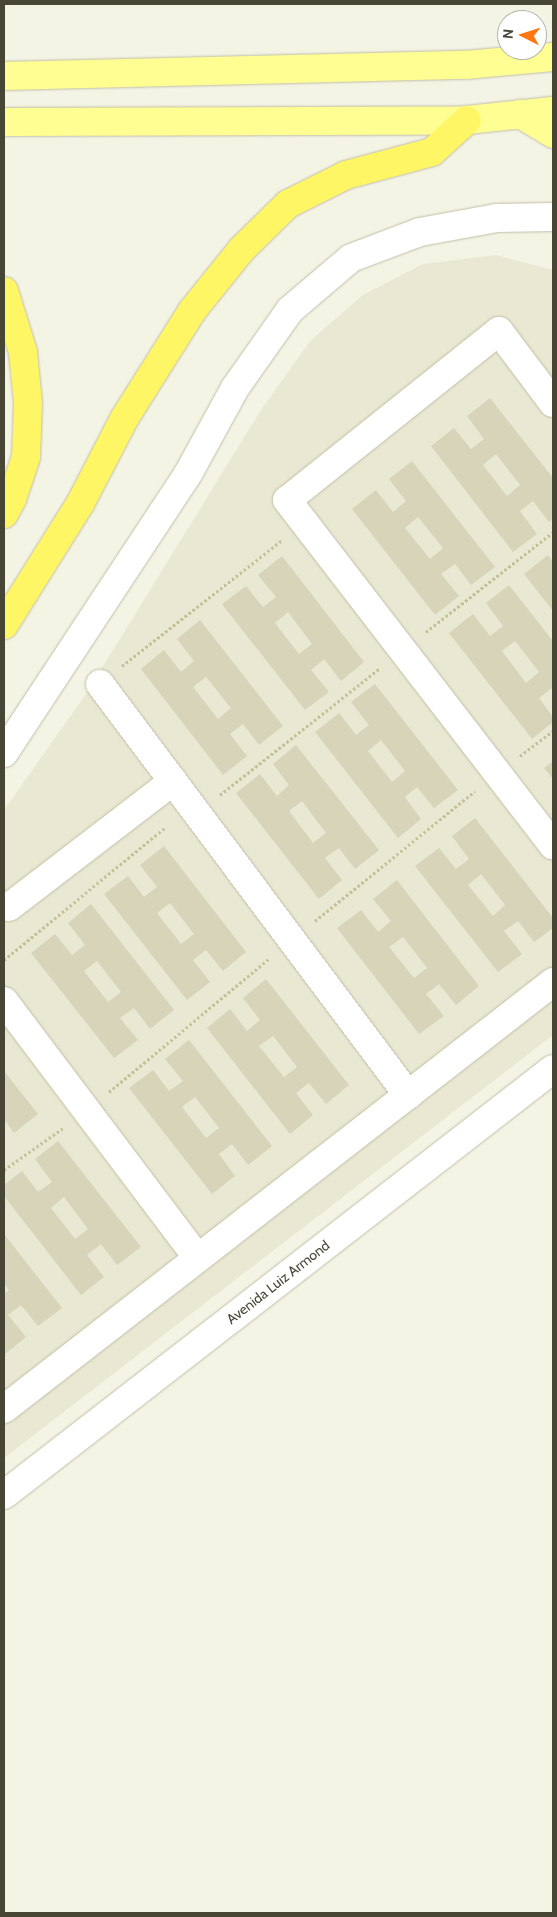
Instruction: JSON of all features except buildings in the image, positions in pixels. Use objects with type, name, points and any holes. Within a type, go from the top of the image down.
[{"type":"highway","points":[[4,624],[80,504],[124,418],[192,311],[241,250],[288,204],[346,175],[432,152],[467,120]]},
{"type":"highway","points":[[4,291],[23,352],[28,403],[26,457],[12,499],[4,514]]},
{"type":"main road","points":[[4,76],[466,65],[553,57]]},
{"type":"main road","points":[[4,122],[467,120],[553,111]]},
{"type":"main road","points":[[520,114],[553,134]]},
{"type":"street","points":[[4,753],[188,474],[235,388],[290,310],[351,258],[420,232],[497,218],[553,218]]},
{"type":"street","points":[[553,403],[499,331],[287,500],[553,846]]},
{"type":"street","points":[[100,684],[408,1095]]},
{"type":"street","points":[[9,907],[173,781]]},
{"type":"street","points":[[4,1408],[553,982]]},
{"type":"street","points":[[4,1001],[198,1258]]},
{"type":"street","name":"Avenida Luiz Armond","points":[[4,1495],[553,1069]]},
{"type":"path","points":[[100,684],[304,522]]},
{"type":"path","points":[[4,960],[167,826],[197,813],[553,532]]},
{"type":"shaded area","points":[[496,255],[553,270],[553,1035],[4,1458],[4,810],[84,697],[261,410],[311,340],[363,295],[423,264]]}]
